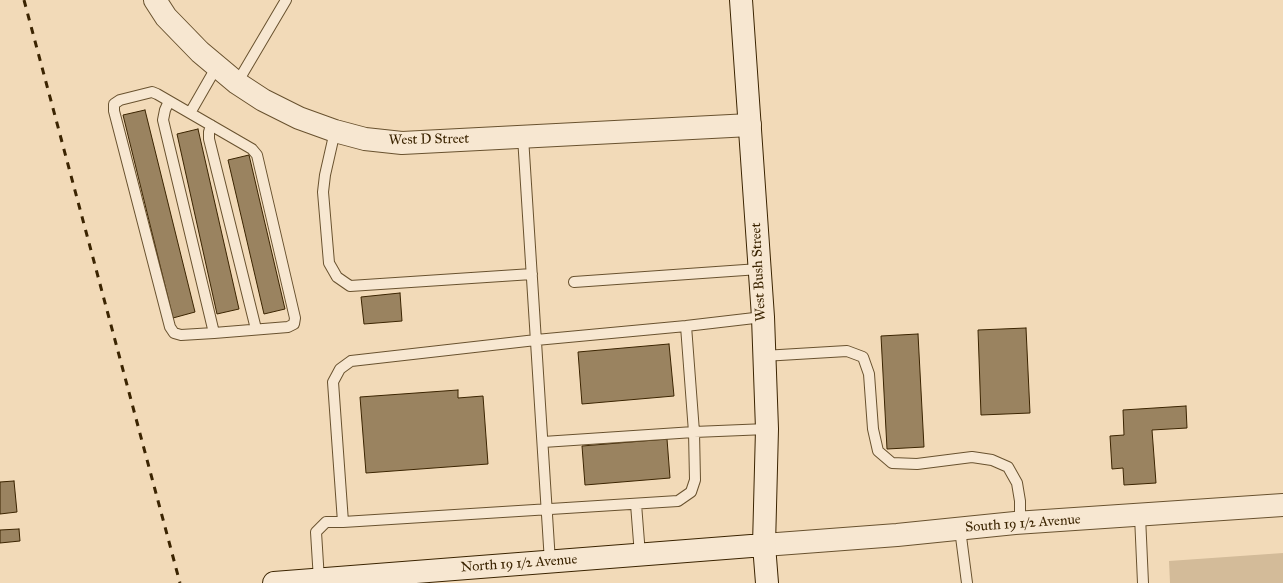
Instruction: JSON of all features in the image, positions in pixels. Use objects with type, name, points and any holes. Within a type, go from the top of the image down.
[{"type":"street","name":"West D Street","points":[[155,0],[166,17],[200,52],[237,83],[263,100],[299,118],[335,131],[365,138],[402,143],[750,125]]},
{"type":"street","name":"West Bush Street","points":[[742,0],[763,317],[766,429],[764,545],[767,583]]},
{"type":"street","name":"South 19 1/2 Avenue","points":[[764,545],[1020,523],[1140,516],[1283,505]]},
{"type":"street","name":"North 19 1/2 Avenue","points":[[274,583],[764,545]]},
{"type":"lane","points":[[237,83],[286,0]]},
{"type":"lane","points":[[190,113],[217,66]]},
{"type":"lane","points":[[152,92],[190,113],[252,149],[257,155],[295,318],[294,324],[288,327],[181,335],[174,333],[170,327],[114,111],[114,104],[120,100],[152,92]]},
{"type":"lane","points":[[169,102],[165,110],[164,120],[214,332]]},
{"type":"lane","points":[[211,125],[209,139],[256,329]]},
{"type":"lane","points":[[335,131],[325,174],[323,192],[329,263],[337,277],[350,286],[532,274]]},
{"type":"lane","points":[[523,137],[550,562]]},
{"type":"lane","points":[[574,282],[759,269]]},
{"type":"lane","points":[[343,522],[333,382],[340,369],[351,361],[536,340],[763,317]]},
{"type":"lane","points":[[319,580],[316,532],[326,522],[678,501],[691,492],[696,480],[686,326]]},
{"type":"lane","points":[[763,356],[847,351],[863,357],[869,374],[873,429],[878,451],[892,463],[916,464],[972,457],[992,460],[1008,467],[1017,483],[1020,501],[1020,523]]},
{"type":"lane","points":[[543,442],[766,429]]},
{"type":"lane","points":[[636,504],[640,555]]},
{"type":"lane","points":[[1140,516],[1144,583]]},
{"type":"lane","points":[[960,529],[967,583]]},
{"type":"shaded area","points":[[1283,553],[1283,583],[1170,583],[1169,561]]},
{"type":"building","points":[[145,110],[195,312],[173,318],[123,115]]},
{"type":"building","points":[[198,129],[239,309],[217,314],[177,134]]},
{"type":"building","points":[[249,155],[285,309],[264,314],[228,160]]},
{"type":"building","points":[[400,293],[402,321],[364,324],[361,297]]},
{"type":"building","points":[[1026,328],[1030,413],[981,415],[978,330]]},
{"type":"building","points":[[918,334],[924,447],[887,449],[881,336]]},
{"type":"building","points":[[669,344],[674,396],[582,404],[578,352]]},
{"type":"building","points":[[458,390],[458,398],[483,396],[488,464],[366,473],[360,397]]},
{"type":"building","points":[[1186,406],[1187,428],[1152,430],[1156,483],[1124,485],[1123,468],[1112,469],[1110,436],[1124,435],[1123,410]]},
{"type":"building","points":[[667,439],[670,478],[585,485],[582,446]]},
{"type":"building","points":[[14,481],[17,512],[0,514],[0,482]]},
{"type":"building","points":[[19,529],[20,541],[0,543],[0,530]]},
{"type":"railway","points":[[24,0],[180,583]]}]
